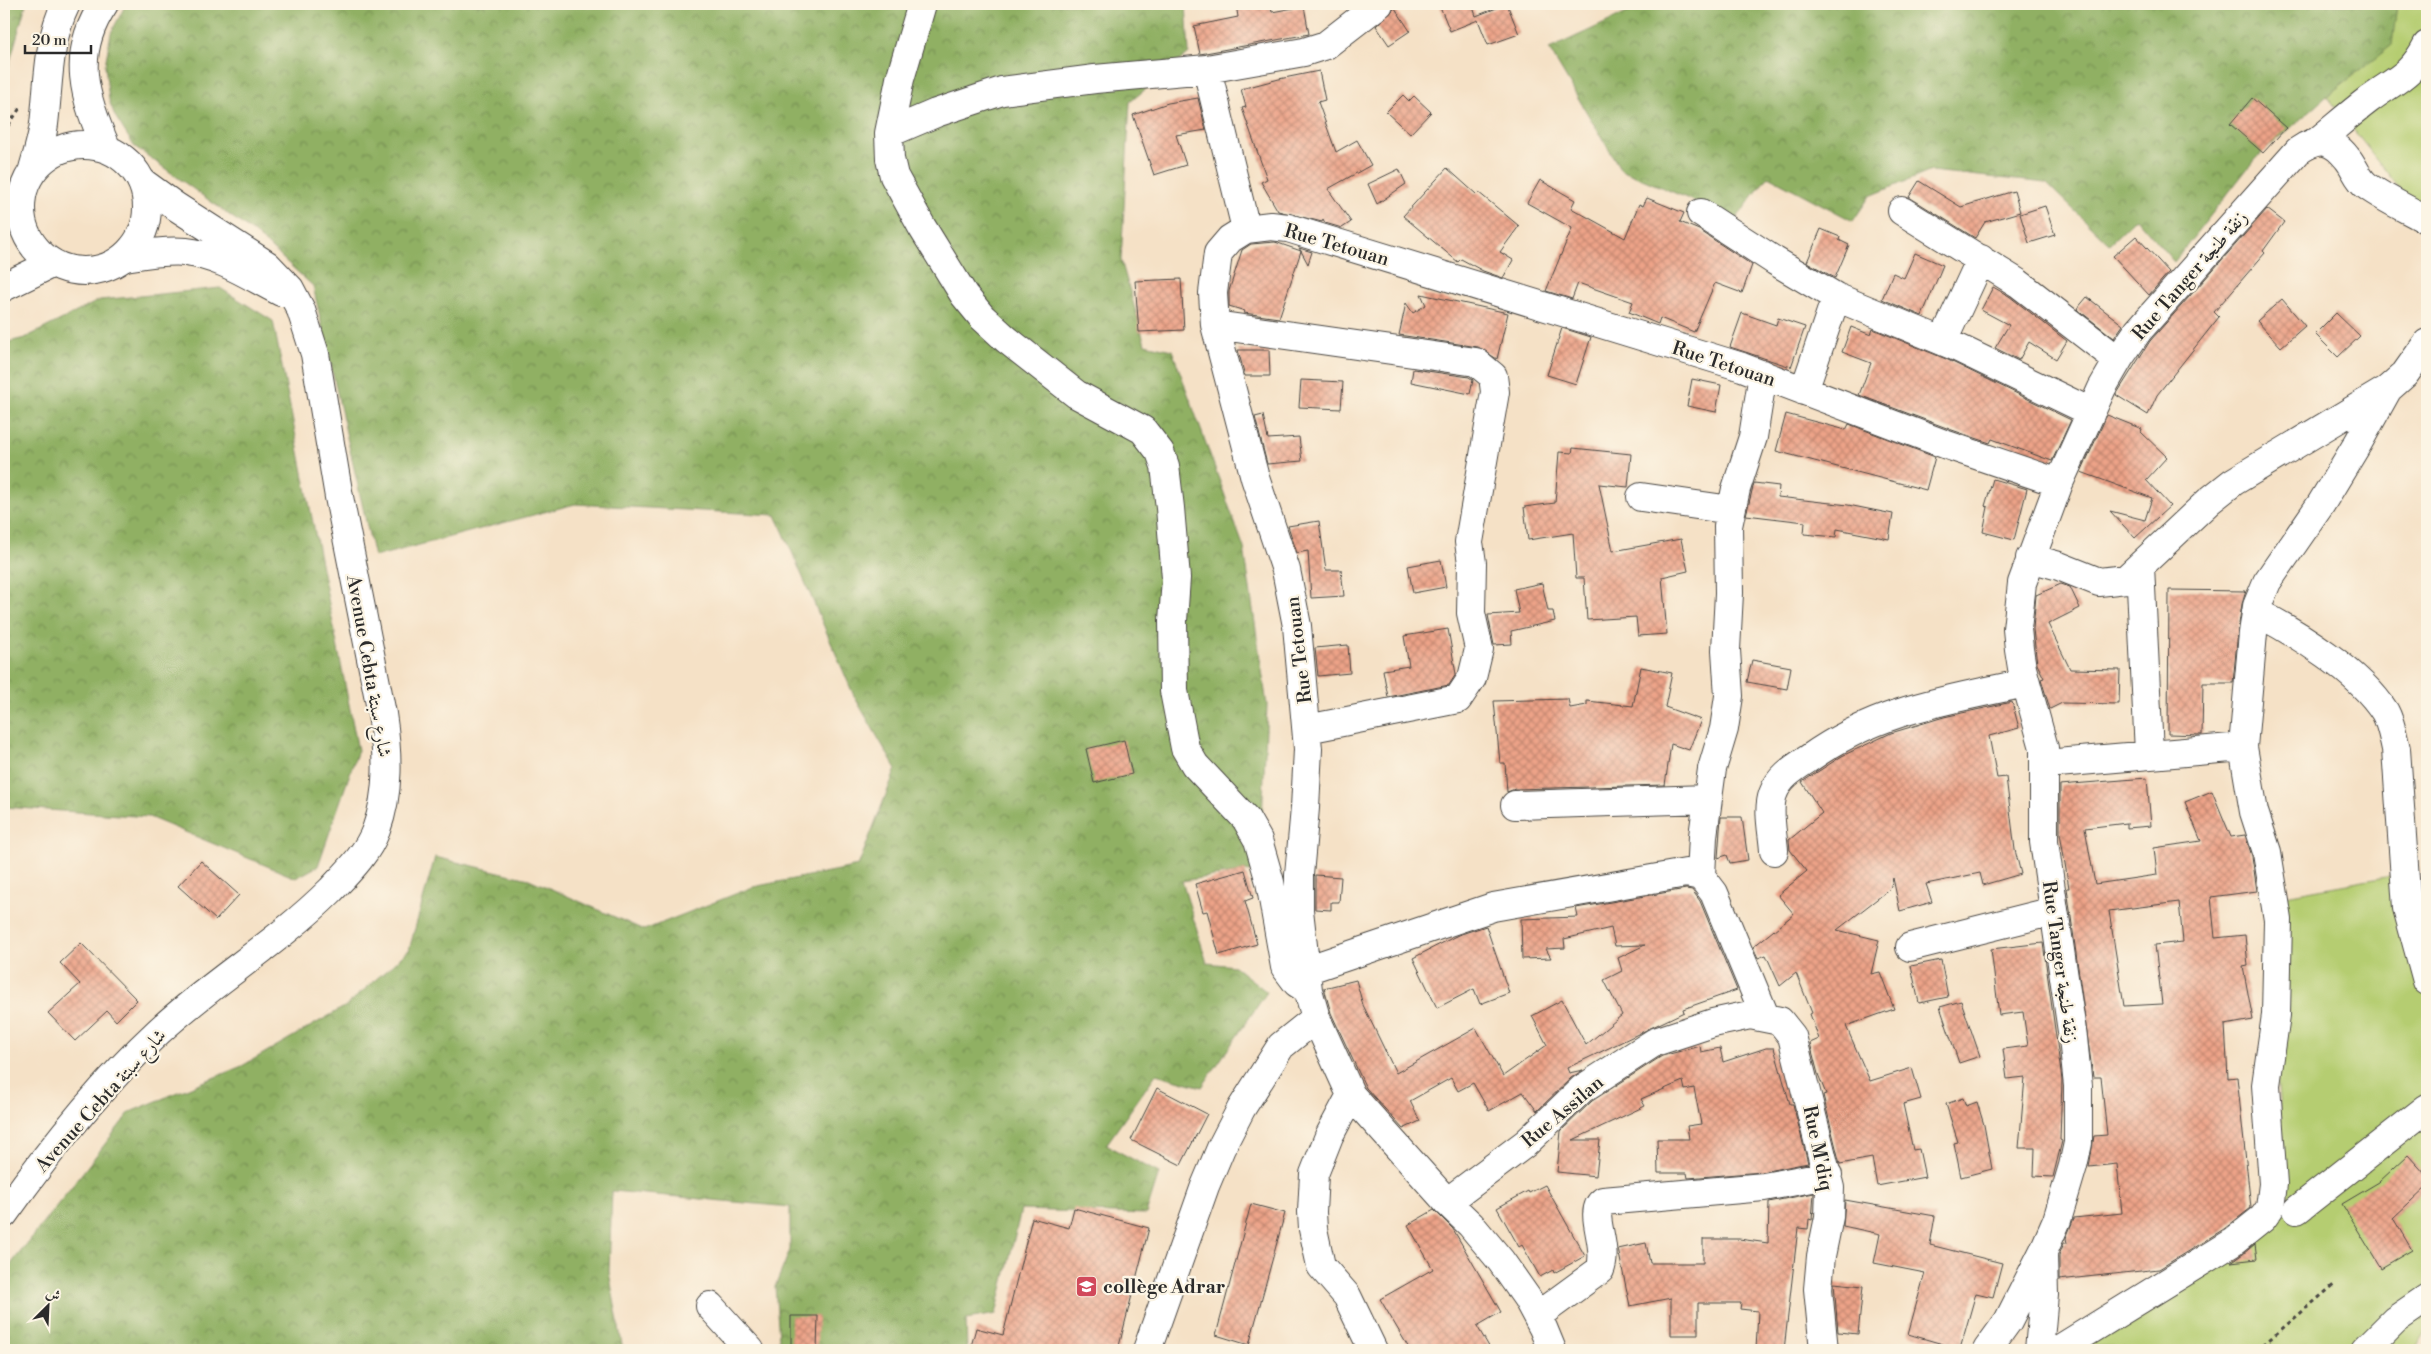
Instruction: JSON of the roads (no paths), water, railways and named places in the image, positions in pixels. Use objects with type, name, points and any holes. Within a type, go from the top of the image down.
[{"type":"street","points":[[34,170],[44,122],[48,58],[66,4]]},
{"type":"street","points":[[104,4],[89,33],[83,54],[83,70],[90,106],[107,149]]},
{"type":"street","points":[[922,4],[900,78],[889,134],[890,159],[894,176],[905,199],[964,294],[982,317],[1006,339],[1076,394],[1143,430],[1160,452],[1170,508],[1176,578],[1173,621],[1174,691],[1185,748],[1195,765],[1246,819],[1258,840],[1270,882],[1285,967],[1297,983],[1493,907],[1547,899],[1679,873],[1701,876]]},
{"type":"street","points":[[889,134],[936,113],[1002,92],[1086,80],[1207,69],[1304,52],[1326,45],[1379,4]]},
{"type":"street","name":"Rue Tanger زنقة طنجة","points":[[1987,1350],[2008,1321],[2057,1220],[2073,1166],[2078,1135],[2077,1076],[2066,977],[2044,842],[2046,764],[2042,735],[2020,659],[2017,629],[2022,583],[2030,558],[2059,483],[2091,412],[2118,360],[2138,331],[2298,152],[2310,143],[2319,140],[2370,98],[2408,73],[2421,58],[2427,45]]},
{"type":"street","points":[[1207,69],[1246,229]]},
{"type":"street","points":[[2319,140],[2328,142],[2347,158],[2364,185],[2427,220]]},
{"type":"street","points":[[75,145],[91,145],[107,149],[121,157],[133,168],[142,182],[147,198],[144,230],[136,245],[125,257],[108,266],[90,271],[71,270],[53,263],[39,252],[28,238],[22,221],[21,203],[25,185],[34,170],[45,158],[59,150],[75,145]]},
{"type":"street","name":"Avenue Cebta شارع سبتة","points":[[4,1214],[26,1183],[123,1067],[171,1020],[269,945],[317,903],[362,855],[379,821],[385,794],[387,767],[383,722],[339,497],[315,354],[306,322],[290,289],[268,265],[175,206],[142,182]]},
{"type":"street","points":[[4,234],[21,203]]},
{"type":"street","points":[[1902,212],[2018,282],[2118,360]]},
{"type":"street","points":[[1701,213],[1782,266],[1836,297],[1942,341],[2091,412]]},
{"type":"street","name":"Rue Tetouan","points":[[1552,1350],[1537,1316],[1501,1261],[1471,1225],[1447,1202],[1351,1095],[1316,1018],[1307,980],[1299,910],[1299,875],[1305,808],[1307,729],[1292,593],[1282,553],[1255,478],[1215,325],[1214,278],[1218,253],[1230,239],[1246,229],[1271,226],[1312,235],[1763,374],[1804,392],[1946,445],[2059,483]]},
{"type":"street","points":[[125,257],[173,252],[199,255],[224,263],[296,300]]},
{"type":"street","points":[[1942,341],[1981,260]]},
{"type":"street","points":[[4,287],[53,263]]},
{"type":"street","points":[[1804,392],[1836,297]]},
{"type":"street","points":[[1215,325],[1476,362],[1494,376],[1494,392],[1468,542],[1472,562],[1471,613],[1479,649],[1472,678],[1458,699],[1307,729]]},
{"type":"street","points":[[2030,558],[2059,566],[2099,582],[2126,579],[2209,501],[2233,482],[2388,389],[2405,374],[2427,343]]},
{"type":"street","points":[[1753,1016],[1714,893],[1701,876],[1712,769],[1724,729],[1729,696],[1726,650],[1731,510],[1753,437],[1763,374]]},
{"type":"street","points":[[2058,1350],[2233,1242],[2263,1218],[2270,1208],[2272,1184],[2266,1085],[2276,1015],[2278,920],[2268,860],[2254,812],[2243,747],[2256,612],[2267,582],[2283,555],[2321,504],[2388,389]]},
{"type":"street","points":[[1641,496],[1731,510]]},
{"type":"street","points":[[2140,566],[2149,754]]},
{"type":"street","points":[[2256,612],[2288,628],[2336,664],[2360,684],[2385,712],[2392,729],[2396,748],[2407,908],[2427,981]]},
{"type":"street","points":[[1774,851],[1771,807],[1776,789],[1784,776],[1820,750],[1888,715],[1928,703],[2026,683]]},
{"type":"street","points":[[2046,764],[2243,747]]},
{"type":"street","points":[[1515,805],[1708,799]]},
{"type":"street","points":[[1910,947],[2054,911]]},
{"type":"street","name":"Rue M'diq","points":[[1753,1016],[1780,1021],[1792,1036],[1828,1176],[1829,1217],[1821,1256],[1818,1289],[1824,1350]]},
{"type":"street","name":"Rue Assilan","points":[[1447,1202],[1526,1143],[1582,1089],[1655,1042],[1753,1016]]},
{"type":"street","points":[[1147,1350],[1205,1186],[1225,1140],[1264,1071],[1281,1046],[1316,1018]]},
{"type":"street","points":[[1351,1095],[1329,1136],[1314,1174],[1312,1221],[1321,1266],[1347,1296],[1373,1350]]},
{"type":"street","points":[[2297,1210],[2427,1108]]},
{"type":"street","points":[[1537,1316],[1600,1270],[1604,1250],[1596,1217],[1597,1207],[1603,1201],[1764,1187],[1828,1176]]},
{"type":"street","points":[[2039,1350],[2044,1294],[2043,1252]]},
{"type":"street","points":[[2365,1350],[2395,1320],[2427,1298]]},
{"type":"street","points":[[710,1306],[750,1350]]},
{"type":"place","name":"collège Adrar","points":[[1087,1286]]}]
